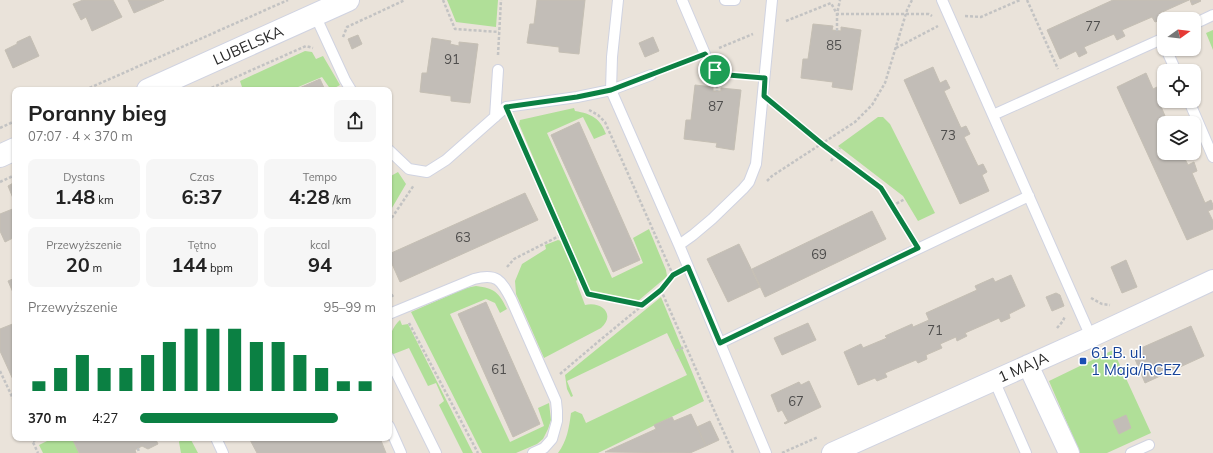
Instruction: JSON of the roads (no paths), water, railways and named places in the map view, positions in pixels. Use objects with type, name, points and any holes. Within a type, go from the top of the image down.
[{"type":"main road","name":"LUBELSKA","points":[[155,87],[348,0]]},
{"type":"main road","points":[[0,156],[12,150]]},
{"type":"street","name":"1 MAJA","points":[[832,453],[1091,337],[1213,280]]},
{"type":"street","points":[[1028,365],[1069,453]]},
{"type":"lane","points":[[618,0],[612,57],[611,90],[679,245],[766,453]]},
{"type":"lane","points":[[682,0],[705,54]]},
{"type":"lane","points":[[725,0],[735,0]]},
{"type":"lane","points":[[679,245],[712,219],[749,182],[756,164],[764,96],[772,0]]},
{"type":"lane","points":[[942,0],[1091,337]]},
{"type":"lane","points":[[315,15],[328,45],[349,87]]},
{"type":"lane","points":[[1201,21],[1213,15]]},
{"type":"lane","points":[[993,115],[1157,43]]},
{"type":"lane","points":[[495,117],[498,70]]},
{"type":"lane","points":[[392,153],[409,170],[427,172],[446,160],[506,107],[577,97],[611,90],[651,75]]},
{"type":"lane","points":[[1192,108],[1213,157]]},
{"type":"lane","points":[[720,343],[1029,196]]},
{"type":"lane","points":[[392,313],[474,279],[486,276],[496,278],[503,283],[556,401],[557,421],[552,439],[544,448],[533,453]]},
{"type":"lane","points":[[392,364],[436,453]]},
{"type":"lane","points":[[994,380],[1026,453]]},
{"type":"lane","points":[[392,433],[401,453]]},
{"type":"lane","points":[[217,441],[223,453]]},
{"type":"lane","points":[[1131,453],[1149,445]]},
{"type":"place","name":"61.B. ul. 1 Maja/RCEZ","points":[[1083,361]]}]
